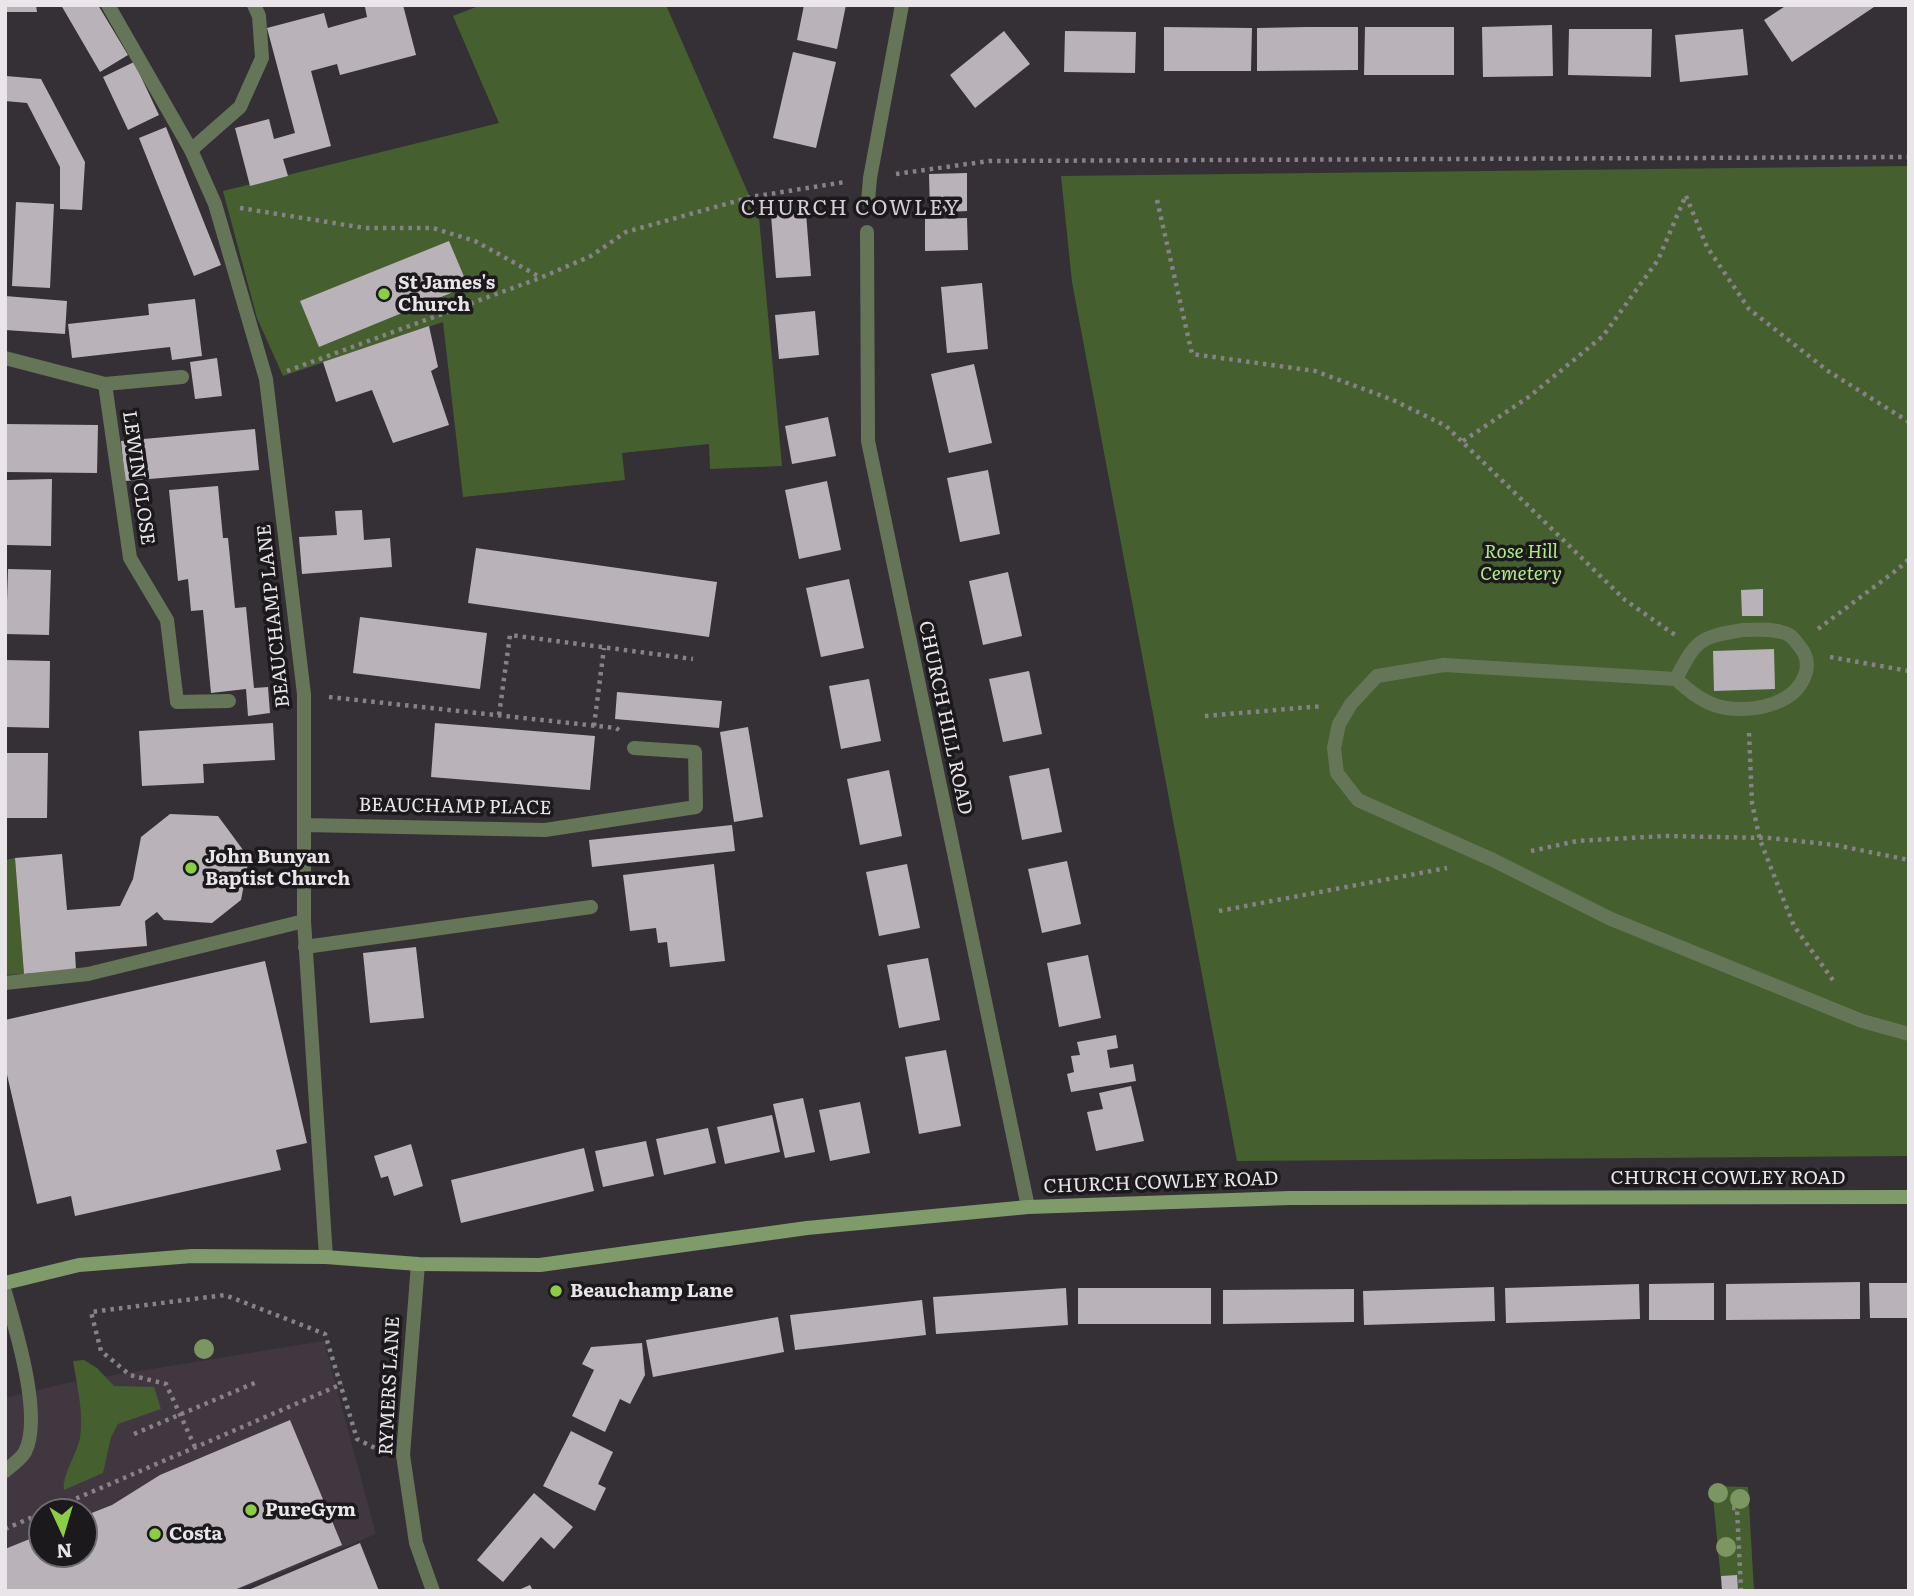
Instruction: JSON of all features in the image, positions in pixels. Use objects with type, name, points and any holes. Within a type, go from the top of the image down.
[{"type":"main road","name":"CHURCH COWLEY ROAD","points":[[5,1283],[79,1265],[192,1256],[326,1257],[418,1264],[540,1265],[807,1228],[1028,1207],[1290,1198],[1909,1196]]},
{"type":"street","name":"BEAUCHAMP LANE","points":[[108,5],[191,150],[215,204],[266,379],[304,694],[304,922],[326,1257]]},
{"type":"street","points":[[191,150],[240,107],[262,58],[259,16],[254,5]]},
{"type":"street","points":[[868,201],[902,5]]},
{"type":"street","name":"CHURCH HILL ROAD","points":[[867,232],[868,441],[1028,1207]]},
{"type":"street","points":[[5,358],[105,384],[182,377]]},
{"type":"street","name":"LEWIN CLOSE","points":[[105,384],[130,558],[167,620],[177,702],[229,701]]},
{"type":"street","points":[[1676,679],[1692,648],[1714,635],[1770,630],[1789,634],[1804,652],[1808,666],[1803,684],[1786,699],[1748,708],[1724,708],[1694,696],[1676,679],[1444,665],[1377,676],[1351,704],[1339,724],[1334,748],[1337,774],[1358,800],[1493,860],[1611,919],[1862,1021],[1909,1034]]},
{"type":"street","name":"BEAUCHAMP PLACE","points":[[305,825],[545,830],[696,807],[695,752],[634,748]]},
{"type":"street","points":[[305,947],[591,907]]},
{"type":"street","points":[[5,983],[88,974],[304,922]]},
{"type":"street","name":"RYMERS LANE","points":[[418,1264],[403,1455],[416,1543],[433,1591]]},
{"type":"street","points":[[5,1292],[22,1350],[32,1426],[24,1453],[5,1471]]},
{"type":"path","points":[[266,379],[540,278],[591,256],[626,232],[751,197],[989,161],[1909,157]]},
{"type":"path","points":[[1463,441],[1530,396],[1603,336],[1658,260],[1686,195],[1707,247],[1749,309],[1828,372],[1909,422]]},
{"type":"path","points":[[1157,200],[1192,354],[1315,371],[1393,400],[1446,426],[1625,600],[1692,648]]},
{"type":"path","points":[[215,204],[365,228],[433,228],[475,241],[540,278]]},
{"type":"path","points":[[1909,559],[1813,632],[1804,652],[1909,671]]},
{"type":"path","points":[[499,716],[510,635],[693,659]]},
{"type":"path","points":[[594,726],[604,648]]},
{"type":"path","points":[[304,694],[616,728],[634,748]]},
{"type":"path","points":[[1205,716],[1351,704]]},
{"type":"path","points":[[1748,708],[1752,803],[1760,838],[1794,926],[1862,1021]]},
{"type":"path","points":[[1219,911],[1493,860],[1577,841],[1664,836],[1760,838],[1835,845],[1909,860]]},
{"type":"path","points":[[195,1447],[166,1384],[130,1375],[101,1351],[90,1312],[225,1295],[326,1334],[357,1439],[388,1455],[403,1455]]},
{"type":"path","points":[[134,1434],[257,1382]]},
{"type":"path","points":[[78,1498],[342,1384]]},
{"type":"path","points":[[1732,1507],[1737,1508],[1741,1591]]},
{"type":"path","points":[[5,1529],[28,1520]]},
{"type":"shaded area","points":[[324,1341],[376,1534],[236,1591],[5,1591],[5,1398],[71,1382]]},
{"type":"green space","points":[[481,5],[666,5],[759,218],[782,466],[710,469],[709,444],[622,453],[625,480],[463,497],[443,322],[283,376],[257,318],[223,191],[499,123],[453,16]]},
{"type":"green space","name":"Rose Hill Cemetery","points":[[1909,166],[1909,1156],[1237,1161],[1072,282],[1061,176]]},
{"type":"green space","points":[[15,858],[24,974],[5,975],[5,860]]},
{"type":"green space","points":[[84,1360],[97,1368],[114,1386],[154,1387],[161,1409],[118,1424],[111,1437],[103,1473],[64,1490],[65,1478],[78,1445],[81,1428],[80,1400],[73,1361]]},
{"type":"green space","points":[[1712,1486],[1748,1487],[1754,1591],[1722,1591]]},
{"type":"building","points":[[5,5],[36,5],[37,12],[5,12]]},
{"type":"building","points":[[61,5],[98,5],[128,55],[100,72]]},
{"type":"building","points":[[403,5],[416,55],[340,75],[337,64],[311,71],[331,146],[283,159],[288,176],[250,186],[235,128],[269,119],[274,139],[295,133],[267,28],[324,13],[328,28],[367,17],[365,7]]},
{"type":"building","points":[[804,5],[846,5],[837,49],[797,40]]},
{"type":"building","points":[[1787,5],[1877,5],[1792,62],[1764,20]]},
{"type":"building","points":[[1552,25],[1553,76],[1483,77],[1482,27]]},
{"type":"building","points":[[1164,27],[1252,28],[1251,71],[1164,71]]},
{"type":"building","points":[[1358,27],[1358,70],[1257,71],[1257,28]]},
{"type":"building","points":[[1365,27],[1454,27],[1454,75],[1364,75]]},
{"type":"building","points":[[1569,29],[1652,29],[1651,77],[1568,75]]},
{"type":"building","points":[[1743,29],[1748,75],[1680,82],[1675,35]]},
{"type":"building","points":[[1004,31],[1030,64],[975,108],[950,75]]},
{"type":"building","points":[[1065,31],[1136,32],[1135,73],[1064,72]]},
{"type":"building","points":[[793,52],[836,62],[816,148],[773,138]]},
{"type":"building","points":[[134,62],[159,115],[128,130],[103,77]]},
{"type":"building","points":[[6,76],[41,79],[85,162],[82,210],[60,209],[60,167],[27,103],[5,101]]},
{"type":"building","points":[[166,127],[221,265],[194,276],[139,138]]},
{"type":"building","points":[[967,173],[967,211],[930,213],[929,174]]},
{"type":"building","points":[[16,202],[54,204],[50,288],[12,286]]},
{"type":"building","points":[[806,213],[811,276],[776,278],[771,215]]},
{"type":"building","points":[[967,218],[968,250],[925,251],[925,219]]},
{"type":"building","name":"St James's Church","points":[[449,241],[468,286],[319,347],[300,301]]},
{"type":"building","points":[[982,283],[988,349],[947,353],[941,287]]},
{"type":"building","points":[[5,296],[67,301],[65,334],[5,330]]},
{"type":"building","points":[[195,299],[202,356],[172,360],[170,347],[72,358],[68,324],[149,315],[148,304]]},
{"type":"building","points":[[815,311],[819,355],[779,359],[775,315]]},
{"type":"building","points":[[429,326],[438,367],[431,371],[449,425],[393,443],[372,390],[336,402],[323,362]]},
{"type":"building","points":[[217,358],[222,396],[195,399],[190,362]]},
{"type":"building","points":[[974,364],[992,443],[949,453],[931,374]]},
{"type":"building","points":[[828,417],[836,456],[792,464],[785,426]]},
{"type":"building","points":[[5,424],[98,425],[97,473],[5,472]]},
{"type":"building","points":[[255,429],[259,470],[125,481],[121,441]]},
{"type":"building","points":[[988,470],[1000,534],[960,542],[947,478]]},
{"type":"building","points":[[52,479],[51,546],[7,545],[7,480]]},
{"type":"building","points":[[827,481],[841,550],[799,559],[785,490]]},
{"type":"building","points":[[218,486],[223,538],[228,538],[235,608],[246,607],[254,688],[268,687],[270,713],[248,716],[246,689],[211,693],[203,610],[191,611],[188,579],[178,581],[169,490]]},
{"type":"building","points":[[362,510],[364,540],[390,538],[392,567],[302,574],[299,537],[337,535],[335,511]]},
{"type":"building","points":[[476,548],[717,582],[709,637],[468,603]]},
{"type":"building","points":[[8,569],[51,570],[49,635],[6,634]]},
{"type":"building","points":[[1008,572],[1022,636],[983,645],[969,581]]},
{"type":"building","points":[[849,579],[864,648],[821,657],[806,588]]},
{"type":"building","points":[[1763,589],[1763,616],[1742,616],[1741,590]]},
{"type":"building","points":[[360,617],[487,633],[480,689],[353,673]]},
{"type":"building","points":[[1774,649],[1775,689],[1714,691],[1713,651]]},
{"type":"building","points":[[5,660],[50,661],[49,728],[5,727]]},
{"type":"building","points":[[1029,671],[1042,734],[1003,742],[989,679]]},
{"type":"building","points":[[869,679],[881,741],[841,749],[829,686]]},
{"type":"building","points":[[617,692],[722,701],[719,728],[615,719]]},
{"type":"building","points":[[273,723],[275,760],[203,764],[204,783],[142,786],[139,731]]},
{"type":"building","points":[[435,723],[595,736],[590,790],[431,777]]},
{"type":"building","points":[[748,727],[763,817],[734,822],[720,732]]},
{"type":"building","points":[[5,753],[48,753],[47,818],[5,818]]},
{"type":"building","points":[[1049,768],[1062,832],[1022,840],[1009,776]]},
{"type":"building","points":[[889,770],[902,836],[860,845],[847,779]]},
{"type":"building","points":[[170,814],[218,816],[249,858],[241,900],[212,923],[164,920],[157,912],[145,921],[147,946],[75,952],[76,970],[24,974],[15,858],[62,854],[67,910],[120,906],[133,879],[141,837]]},
{"type":"building","points":[[732,825],[735,851],[592,867],[589,840]]},
{"type":"building","points":[[1067,861],[1081,924],[1042,933],[1028,869]]},
{"type":"building","points":[[714,864],[725,961],[670,967],[667,942],[658,943],[656,928],[630,931],[623,875]]},
{"type":"building","points":[[907,864],[920,928],[879,936],[866,872]]},
{"type":"building","points":[[416,947],[424,1018],[370,1023],[363,953]]},
{"type":"building","points":[[1088,955],[1101,1018],[1059,1027],[1047,963]]},
{"type":"building","points":[[928,958],[940,1020],[899,1028],[887,965]]},
{"type":"building","points":[[265,961],[307,1143],[276,1150],[281,1170],[75,1216],[71,1196],[37,1204],[5,1066],[5,1020]]},
{"type":"building","points":[[1116,1035],[1118,1048],[1107,1050],[1110,1068],[1133,1064],[1136,1081],[1071,1092],[1067,1074],[1074,1072],[1071,1056],[1080,1055],[1077,1042]]},
{"type":"building","points":[[946,1050],[961,1126],[919,1134],[905,1057]]},
{"type":"building","points":[[1131,1086],[1144,1141],[1096,1151],[1087,1112],[1103,1109],[1099,1093]]},
{"type":"building","points":[[803,1098],[815,1152],[785,1158],[773,1104]]},
{"type":"building","points":[[860,1102],[870,1153],[830,1161],[819,1110]]},
{"type":"building","points":[[772,1115],[780,1152],[725,1164],[717,1127]]},
{"type":"building","points":[[708,1128],[716,1163],[664,1175],[656,1139]]},
{"type":"building","points":[[646,1141],[654,1176],[603,1187],[595,1151]]},
{"type":"building","points":[[411,1144],[423,1186],[394,1196],[388,1176],[381,1178],[374,1156]]},
{"type":"building","points":[[584,1148],[594,1191],[461,1223],[451,1180]]},
{"type":"building","points":[[1860,1282],[1860,1319],[1726,1320],[1726,1284]]},
{"type":"building","points":[[1714,1283],[1714,1320],[1649,1320],[1649,1284]]},
{"type":"building","points":[[1869,1283],[1909,1283],[1909,1318],[1870,1318]]},
{"type":"building","points":[[1639,1284],[1640,1319],[1506,1323],[1505,1288]]},
{"type":"building","points":[[1494,1287],[1495,1321],[1364,1325],[1363,1291]]},
{"type":"building","points":[[1066,1288],[1068,1325],[936,1334],[933,1297]]},
{"type":"building","points":[[1078,1288],[1211,1288],[1211,1324],[1078,1324]]},
{"type":"building","points":[[1354,1289],[1354,1322],[1223,1324],[1223,1290]]},
{"type":"building","points":[[922,1300],[926,1335],[795,1350],[790,1315]]},
{"type":"building","points":[[778,1317],[784,1352],[653,1377],[646,1340]]},
{"type":"building","points":[[642,1343],[645,1375],[630,1404],[620,1399],[605,1432],[572,1416],[594,1370],[582,1364],[591,1347]]},
{"type":"building","name":"PureGym","points":[[290,1420],[342,1545],[232,1591],[5,1591],[5,1549],[28,1540],[28,1568],[98,1568],[98,1510],[112,1505],[160,1475]]},
{"type":"building","points":[[571,1431],[613,1452],[598,1484],[606,1488],[595,1511],[543,1486]]},
{"type":"building","points":[[534,1493],[573,1527],[554,1549],[541,1537],[503,1582],[477,1560]]},
{"type":"building","points":[[360,1543],[379,1591],[246,1591]]},
{"type":"building","points":[[1737,1575],[1738,1590],[1722,1590],[1721,1576]]},
{"type":"building","points":[[530,1585],[533,1591],[516,1591]]},
{"type":"place","name":"St James's Church","points":[[384,294]]},
{"type":"place","name":"John Bunyan Baptist Church","points":[[191,868]]},
{"type":"place","name":"Beauchamp Lane","points":[[556,1291]]},
{"type":"place","name":"PureGym","points":[[251,1510]]},
{"type":"place","name":"Costa","points":[[155,1534]]},
{"type":"district","name":"CHURCH COWLEY","points":[[851,209]]}]
